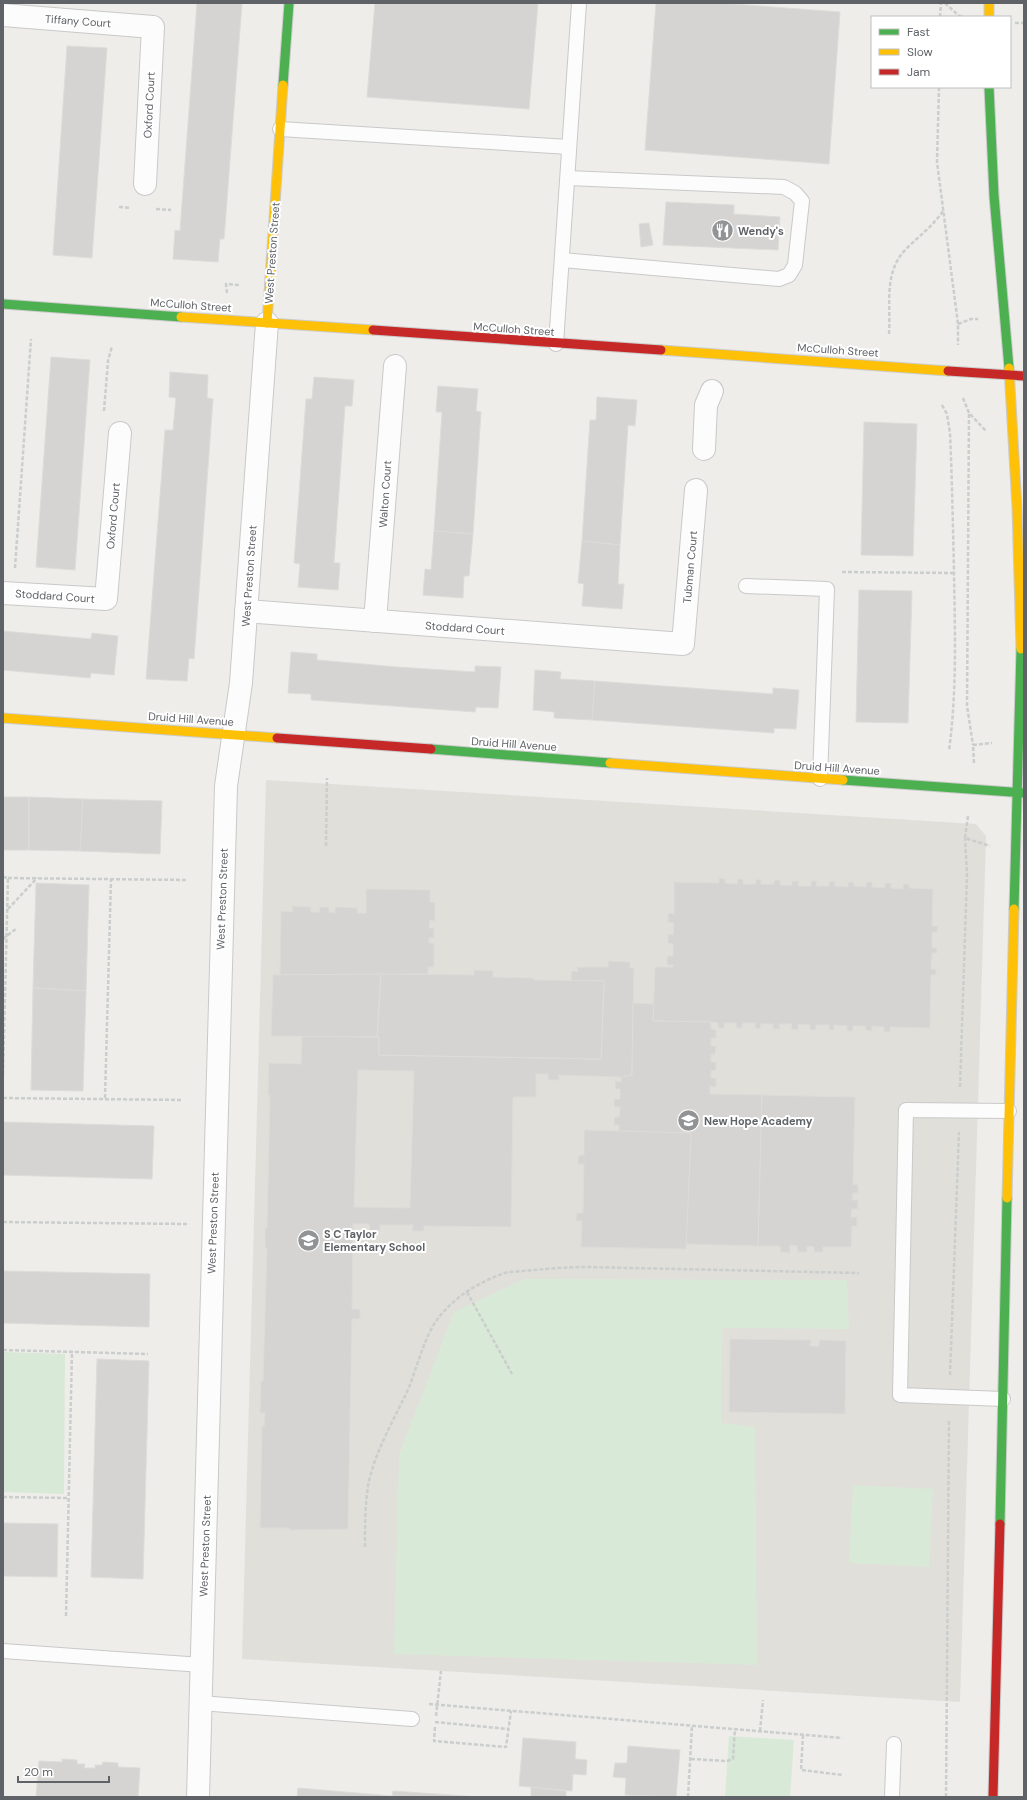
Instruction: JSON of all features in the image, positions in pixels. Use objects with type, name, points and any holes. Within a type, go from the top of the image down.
[{"type":"main road","name":"West Preston Street","points":[[267,323],[289,3]]},
{"type":"main road","points":[[989,3],[989,16]]},
{"type":"main road","points":[[989,88],[996,224],[1010,375],[1018,511],[1021,639],[1021,793],[1009,1111],[993,1797]]},
{"type":"main road","name":"McCulloh Street","points":[[3,304],[1024,376]]},
{"type":"main road","name":"Druid Hill Avenue","points":[[3,718],[1021,793]]},
{"type":"street","name":"Tiffany Court","points":[[3,15],[153,27]]},
{"type":"street","name":"Oxford Court","points":[[145,184],[153,27]]},
{"type":"street","name":"West Preston Street","points":[[198,1797],[226,786],[241,683],[267,323]]},
{"type":"street","name":"Walton Court","points":[[375,621],[395,366]]},
{"type":"street","points":[[704,450],[706,405],[712,392]]},
{"type":"street","name":"Oxford Court","points":[[106,600],[120,433]]},
{"type":"street","name":"Tubman Court","points":[[683,644],[696,490]]},
{"type":"street","name":"Stoddard Court","points":[[3,593],[106,600]]},
{"type":"street","name":"Stoddard Court","points":[[246,611],[683,644]]},
{"type":"lane","points":[[556,344],[579,3]]},
{"type":"lane","points":[[280,129],[570,147]]},
{"type":"lane","points":[[562,260],[779,279],[789,276],[795,265],[802,201],[795,193],[784,187],[568,178]]},
{"type":"lane","points":[[746,586],[827,589],[820,779]]},
{"type":"lane","points":[[1003,1399],[900,1395],[906,1110],[1009,1111]]},
{"type":"lane","points":[[3,1651],[202,1665]]},
{"type":"lane","points":[[200,1703],[412,1719]]},
{"type":"lane","points":[[892,1797],[894,1744]]},
{"type":"path","points":[[940,16],[941,3]]},
{"type":"path","points":[[944,3],[958,15]]},
{"type":"path","points":[[1018,23],[1024,23]]},
{"type":"path","points":[[939,88],[937,162],[958,324],[957,337]]},
{"type":"path","points":[[889,334],[889,284],[892,270],[905,250],[934,224],[944,212]]},
{"type":"path","points":[[227,295],[226,284],[240,285]]},
{"type":"path","points":[[958,324],[971,319]]},
{"type":"path","points":[[15,574],[31,339]]},
{"type":"path","points":[[103,416],[108,361],[112,346]]},
{"type":"path","points":[[963,399],[969,413],[987,432]]},
{"type":"path","points":[[942,405],[947,414],[950,433],[954,573],[956,661],[954,714],[950,751]]},
{"type":"path","points":[[969,413],[967,706],[974,745],[974,763]]},
{"type":"path","points":[[836,572],[954,573]]},
{"type":"path","points":[[974,745],[990,742]]},
{"type":"path","points":[[326,846],[327,778]]},
{"type":"path","points":[[946,1797],[949,1397],[960,1110],[967,874],[965,838],[967,818]]},
{"type":"path","points":[[965,838],[988,846]]},
{"type":"path","points":[[3,877],[188,880]]},
{"type":"path","points":[[3,1074],[8,935],[8,878]]},
{"type":"path","points":[[8,909],[38,878]]},
{"type":"path","points":[[105,1098],[111,879]]},
{"type":"path","points":[[3,939],[17,928]]},
{"type":"path","points":[[3,1098],[183,1100]]},
{"type":"path","points":[[3,1222],[213,1224]]},
{"type":"path","points":[[365,1547],[366,1502],[369,1485],[384,1442],[409,1386],[433,1325],[448,1308],[467,1292],[503,1273],[552,1268],[586,1267],[859,1273]]},
{"type":"path","points":[[467,1292],[512,1374]]},
{"type":"path","points":[[3,1350],[148,1354]]},
{"type":"path","points":[[66,1616],[72,1351]]},
{"type":"path","points":[[3,1497],[69,1498]]},
{"type":"path","points":[[441,1671],[434,1741],[506,1747],[511,1711]]},
{"type":"path","points":[[760,1731],[762,1700]]},
{"type":"path","points":[[422,1704],[692,1726],[734,1728],[842,1738]]},
{"type":"path","points":[[436,1722],[508,1729]]},
{"type":"path","points":[[688,1797],[692,1726]]},
{"type":"path","points":[[691,1759],[727,1761],[733,1759],[734,1728]]},
{"type":"path","points":[[803,1735],[801,1770],[843,1776]]},
{"type":"shaded area","points":[[266,780],[976,824],[986,836],[960,1702],[242,1659]]},
{"type":"green space","points":[[524,1279],[847,1280],[849,1329],[722,1328],[721,1423],[755,1427],[757,1665],[394,1654],[399,1455],[454,1312]]},
{"type":"green space","points":[[3,1352],[65,1354],[64,1494],[3,1492]]},
{"type":"green space","points":[[853,1485],[933,1489],[929,1567],[849,1563]]},
{"type":"green space","points":[[729,1736],[794,1740],[790,1797],[725,1797]]},
{"type":"building","points":[[197,3],[242,3],[224,239],[220,239],[218,262],[173,259],[175,230],[180,231]]},
{"type":"building","points":[[375,3],[538,3],[529,109],[367,97]]},
{"type":"building","points":[[656,3],[719,3],[840,12],[829,164],[645,150]]},
{"type":"building","points":[[67,46],[107,48],[92,258],[53,255]]},
{"type":"building","name":"Wendy's","points":[[666,202],[734,205],[734,214],[780,217],[778,250],[663,245]]},
{"type":"building","points":[[649,223],[653,245],[641,247],[639,224]]},
{"type":"building","points":[[51,357],[90,360],[75,570],[36,567]]},
{"type":"building","points":[[170,372],[208,375],[207,398],[213,399],[194,659],[189,658],[187,681],[146,679],[165,430],[173,430],[176,398],[169,397]]},
{"type":"building","points":[[314,377],[354,380],[352,406],[345,406],[334,563],[340,563],[338,590],[298,587],[300,564],[294,563],[306,399],[312,399]]},
{"type":"building","points":[[438,386],[478,389],[476,411],[481,412],[473,534],[434,531],[442,412],[436,412]]},
{"type":"building","points":[[597,397],[637,400],[635,426],[628,425],[620,545],[582,541],[590,420],[596,420]]},
{"type":"building","points":[[864,422],[917,424],[913,556],[861,555]]},
{"type":"building","points":[[434,531],[473,534],[469,576],[464,576],[463,598],[423,595],[425,569],[431,570]]},
{"type":"building","points":[[582,541],[620,545],[618,584],[624,584],[622,609],[582,606],[584,584],[578,583]]},
{"type":"building","points":[[859,590],[912,591],[908,723],[856,722]]},
{"type":"building","points":[[3,631],[91,639],[92,633],[118,636],[114,675],[91,673],[90,678],[3,670]]},
{"type":"building","points":[[291,652],[317,654],[317,660],[397,667],[475,672],[475,666],[501,667],[498,708],[476,707],[475,712],[311,700],[311,694],[288,693]]},
{"type":"building","points":[[535,670],[561,672],[560,679],[595,681],[592,720],[554,718],[554,712],[533,710]]},
{"type":"building","points":[[595,681],[773,694],[773,688],[799,690],[796,729],[774,728],[774,733],[592,720]]},
{"type":"building","points":[[3,797],[29,797],[29,850],[3,850]]},
{"type":"building","points":[[29,797],[83,799],[80,851],[29,850]]},
{"type":"building","points":[[83,799],[162,801],[160,854],[80,851]]},
{"type":"building","points":[[719,878],[725,879],[725,883],[737,884],[738,879],[743,879],[743,884],[756,884],[756,879],[761,880],[761,884],[774,884],[774,880],[780,880],[780,885],[792,885],[792,881],[799,881],[798,886],[811,886],[811,881],[817,881],[816,886],[829,886],[829,882],[835,881],[835,886],[848,887],[848,882],[854,882],[854,886],[866,887],[866,882],[872,882],[872,887],[885,888],[885,883],[891,883],[891,888],[903,889],[903,884],[909,884],[909,888],[933,889],[932,926],[938,926],[937,932],[932,932],[932,948],[937,948],[937,953],[932,953],[931,969],[936,969],[936,975],[931,975],[930,1028],[890,1027],[890,1032],[884,1032],[884,1027],[872,1026],[872,1031],[866,1030],[865,1026],[853,1026],[853,1031],[847,1031],[847,1026],[834,1025],[834,1030],[829,1030],[829,1025],[816,1025],[816,1030],[810,1030],[810,1025],[798,1024],[798,1030],[791,1029],[792,1024],[779,1024],[780,1029],[773,1029],[773,1024],[761,1024],[760,1029],[755,1028],[755,1023],[743,1023],[742,1028],[736,1028],[736,1023],[724,1023],[724,1028],[718,1028],[718,1023],[711,1022],[653,1021],[655,967],[673,967],[673,965],[667,965],[667,956],[673,956],[673,944],[668,943],[668,934],[673,935],[674,923],[668,922],[668,913],[674,914],[674,882],[719,883]]},
{"type":"building","points":[[36,883],[89,885],[86,991],[33,988]]},
{"type":"building","points":[[366,889],[430,890],[430,902],[435,902],[435,921],[430,920],[429,928],[434,928],[434,938],[429,938],[429,943],[434,943],[434,967],[428,967],[428,974],[280,975],[281,911],[293,912],[292,906],[311,907],[311,912],[320,912],[319,907],[329,907],[329,912],[335,913],[335,907],[358,908],[357,913],[366,913]]},
{"type":"building","name":"S C Taylor Elementary School","points":[[608,961],[630,962],[630,968],[634,968],[632,1075],[621,1077],[559,1075],[559,1080],[548,1080],[548,1074],[536,1074],[536,1097],[513,1097],[511,1227],[424,1226],[424,1231],[412,1231],[413,1225],[380,1225],[380,1231],[370,1231],[369,1224],[353,1224],[352,1309],[360,1309],[360,1319],[352,1319],[348,1529],[289,1530],[289,1528],[260,1528],[262,1426],[264,1427],[265,1413],[260,1413],[261,1381],[263,1381],[267,1248],[265,1248],[265,1228],[267,1228],[270,1095],[268,1095],[269,1063],[301,1064],[302,1036],[379,1037],[379,1055],[601,1059],[604,981],[571,981],[571,971],[578,971],[577,967],[608,967]],"holes":[[[358,1070],[414,1071],[410,1208],[354,1207]]]},
{"type":"building","points":[[474,970],[493,971],[493,977],[533,978],[534,980],[604,981],[601,1059],[379,1055],[379,1037],[377,1037],[381,974],[474,975]]},
{"type":"building","points":[[381,974],[377,1037],[271,1036],[273,975]]},
{"type":"building","points":[[33,988],[86,991],[83,1091],[31,1090]]},
{"type":"building","name":"New Hope Academy","points":[[633,1003],[654,1004],[653,1021],[711,1022],[711,1029],[716,1030],[716,1038],[711,1038],[711,1046],[716,1046],[715,1054],[711,1054],[711,1062],[716,1062],[716,1070],[711,1071],[711,1078],[716,1078],[716,1087],[710,1086],[710,1094],[762,1095],[758,1246],[686,1244],[691,1133],[619,1131],[619,1125],[614,1125],[614,1117],[619,1117],[620,1107],[614,1107],[614,1099],[620,1099],[620,1089],[615,1089],[615,1081],[621,1082],[621,1077],[632,1075]]},
{"type":"building","points":[[762,1095],[855,1097],[853,1184],[858,1185],[858,1193],[853,1193],[852,1200],[858,1200],[858,1209],[852,1209],[851,1217],[857,1217],[857,1226],[852,1226],[851,1247],[823,1247],[823,1252],[814,1252],[814,1247],[807,1246],[807,1252],[798,1252],[797,1246],[790,1245],[790,1253],[781,1252],[780,1246],[758,1246]]},
{"type":"building","points":[[3,1122],[154,1126],[152,1179],[3,1175]]},
{"type":"building","points":[[584,1130],[691,1133],[686,1249],[581,1247],[582,1221],[576,1221],[577,1213],[583,1213],[584,1164],[578,1164],[578,1156],[584,1155]]},
{"type":"building","points":[[3,1271],[150,1274],[149,1327],[3,1323]]},
{"type":"building","points":[[730,1339],[811,1340],[810,1346],[819,1346],[819,1340],[846,1341],[845,1414],[729,1412]]},
{"type":"building","points":[[97,1359],[149,1361],[143,1579],[91,1577]]},
{"type":"building","points":[[3,1523],[58,1524],[57,1577],[3,1576]]},
{"type":"building","points":[[523,1738],[576,1742],[575,1759],[587,1760],[586,1775],[573,1774],[572,1791],[519,1786]]},
{"type":"building","points":[[628,1746],[680,1750],[676,1797],[625,1795],[626,1778],[613,1777],[615,1763],[627,1763]]},
{"type":"building","points":[[62,1759],[77,1760],[77,1764],[85,1764],[84,1768],[95,1768],[95,1765],[102,1765],[103,1762],[118,1763],[118,1767],[140,1768],[138,1797],[36,1797],[39,1761],[62,1762]]},
{"type":"building","points":[[531,1787],[566,1791],[566,1797],[531,1797]]},
{"type":"building","points":[[298,1788],[392,1796],[392,1797],[297,1797]]},
{"type":"building","points":[[393,1791],[479,1797],[392,1797]]},
{"type":"building","points":[[630,1795],[656,1797],[630,1797]]},
{"type":"traffic: fast","points":[[283,85],[289,3]]},
{"type":"traffic: fast","points":[[989,88],[994,196],[1009,368]]},
{"type":"traffic: fast","points":[[3,304],[181,317]]},
{"type":"traffic: fast","points":[[1014,909],[1021,649]]},
{"type":"traffic: fast","points":[[431,749],[610,763]]},
{"type":"traffic: fast","points":[[843,780],[1024,793]]},
{"type":"traffic: fast","points":[[1000,1524],[1007,1198]]},
{"type":"traffic: slow","points":[[989,3],[989,16]]},
{"type":"traffic: slow","points":[[267,323],[283,85]]},
{"type":"traffic: slow","points":[[181,317],[373,330]]},
{"type":"traffic: slow","points":[[661,350],[948,371]]},
{"type":"traffic: slow","points":[[1009,368],[1017,508],[1021,649]]},
{"type":"traffic: slow","points":[[3,718],[277,738]]},
{"type":"traffic: slow","points":[[610,763],[843,780]]},
{"type":"traffic: slow","points":[[1007,1198],[1014,909]]},
{"type":"traffic: jam","points":[[373,330],[661,350]]},
{"type":"traffic: jam","points":[[948,371],[1024,376]]},
{"type":"traffic: jam","points":[[277,738],[431,749]]},
{"type":"traffic: jam","points":[[993,1797],[1000,1524]]},
{"type":"place","name":"Wendy's","points":[[722,231]]},
{"type":"place","name":"New Hope Academy","points":[[688,1121]]},
{"type":"place","name":"S C Taylor Elementary School","points":[[309,1240]]}]
